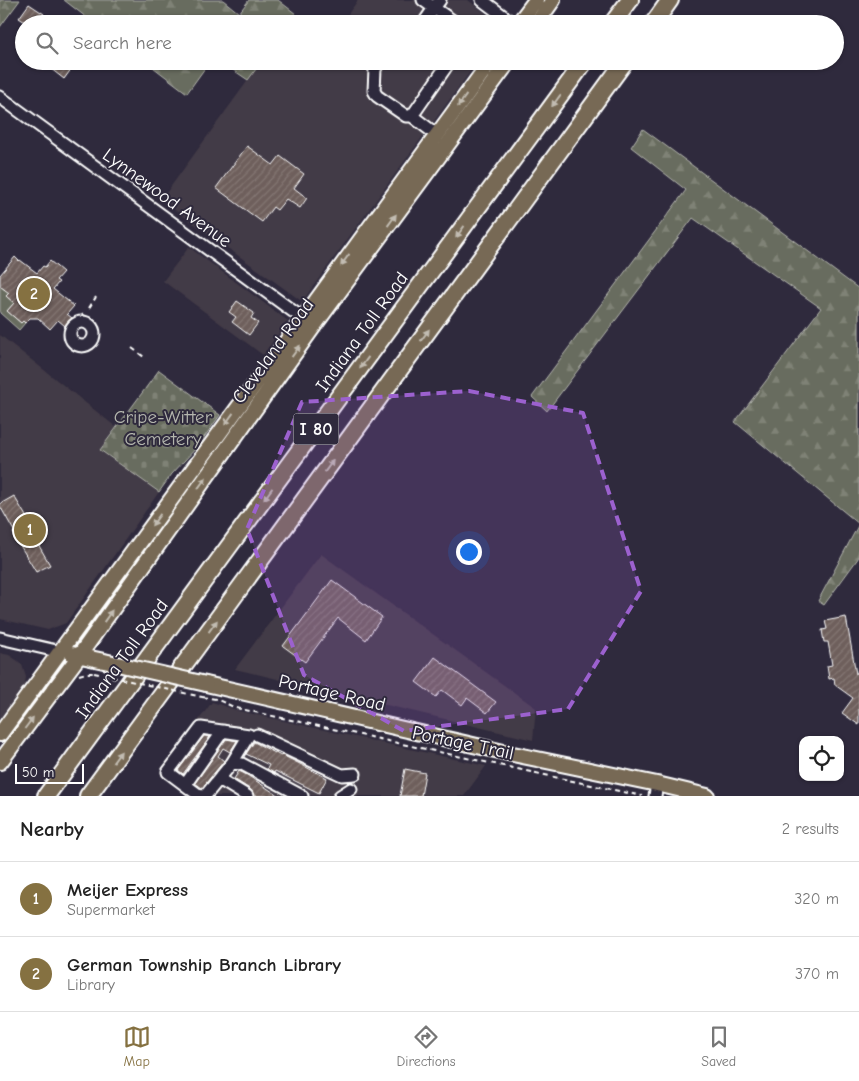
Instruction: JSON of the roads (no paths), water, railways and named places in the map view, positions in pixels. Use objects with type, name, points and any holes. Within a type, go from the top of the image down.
[{"type":"highway","points":[[619,15],[630,0]]},
{"type":"highway","points":[[659,15],[670,0]]},
{"type":"highway","name":"Indiana Toll Road","points":[[46,796],[578,70]]},
{"type":"highway","name":"I 80","points":[[88,796],[619,70]]},
{"type":"main road","points":[[525,15],[536,0]]},
{"type":"main road","points":[[543,15],[554,0]]},
{"type":"main road","name":"Cleveland Road","points":[[0,762],[80,656],[308,322],[485,70]]},
{"type":"main road","name":"Cleveland Road","points":[[0,734],[308,322],[502,70]]},
{"type":"main road","name":"Portage Road","points":[[61,652],[104,661],[204,691],[499,750],[656,790],[707,796]]},
{"type":"street","points":[[423,0],[437,4],[448,15]]},
{"type":"street","points":[[482,0],[502,15]]},
{"type":"street","points":[[429,15],[437,4]]},
{"type":"street","points":[[375,70],[374,91],[377,96],[406,116],[412,116],[438,135]]},
{"type":"street","points":[[412,116],[444,70]]},
{"type":"street","name":"Lynnewood Avenue","points":[[0,97],[308,322]]},
{"type":"street","name":"Portage Road","points":[[0,638],[61,652]]},
{"type":"street","points":[[200,796],[168,772],[201,728],[249,735],[232,763],[205,796]]},
{"type":"street","points":[[185,785],[223,731]]},
{"type":"street","points":[[257,735],[342,775],[355,774]]},
{"type":"street","points":[[232,763],[242,764],[302,796]]},
{"type":"street","points":[[219,778],[247,796]]},
{"type":"street","points":[[340,796],[350,789]]},
{"type":"place","name":"German Township Branch Library","points":[[34,294]]},
{"type":"place","name":"Meijer Express","points":[[30,530]]},
{"type":"park label","name":"Cripe-Witter Cemetery","points":[[163,428]]}]
